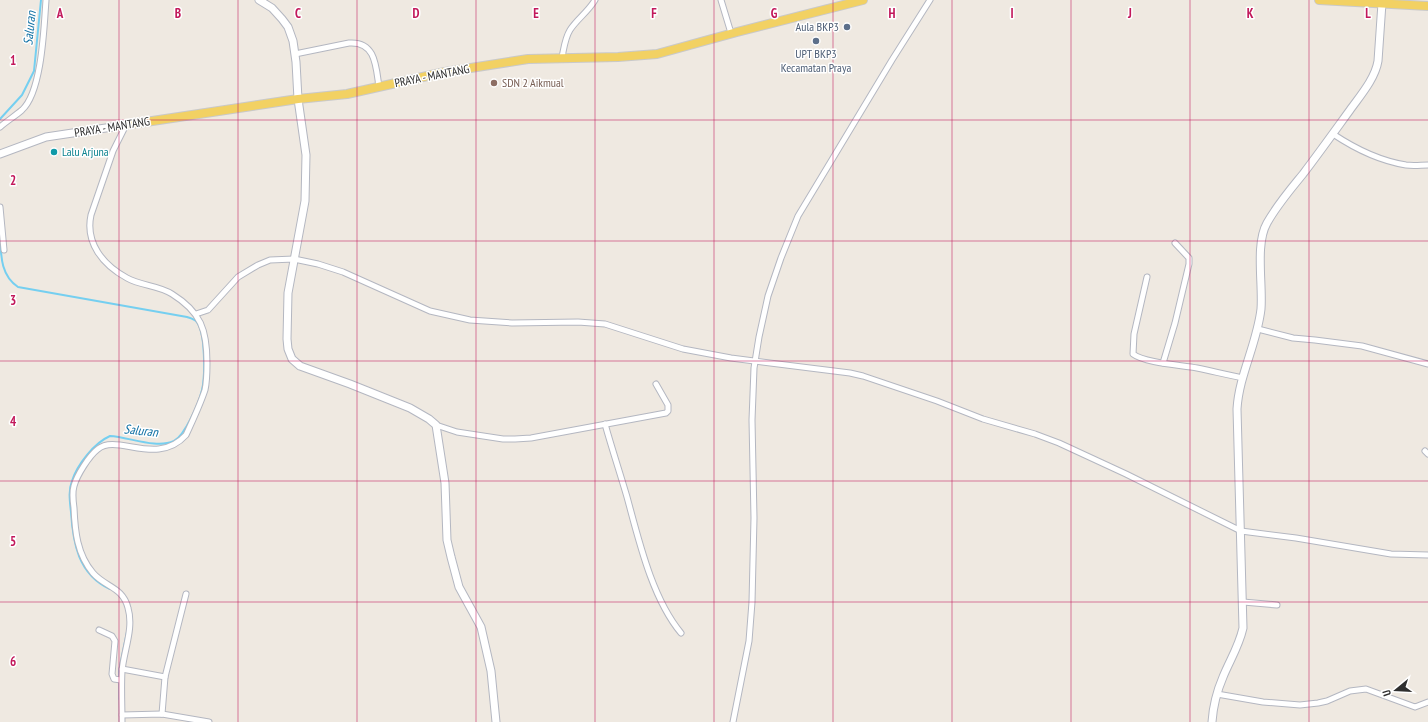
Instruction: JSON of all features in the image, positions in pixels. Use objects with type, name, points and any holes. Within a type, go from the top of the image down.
[{"type":"main road","name":"PRAYA - MANTANG","points":[[122,125],[298,99],[347,94],[445,72],[543,57],[618,57],[657,54],[731,33],[863,0]]},
{"type":"main road","points":[[1319,0],[1428,6]]},
{"type":"street","points":[[0,127],[23,110],[32,96],[36,86],[40,62],[46,0]]},
{"type":"street","points":[[259,0],[272,8],[282,18],[288,27],[293,41],[298,99],[306,155],[306,179],[302,219],[288,293],[286,339],[292,359],[300,366],[410,408],[436,425],[463,433],[515,440],[666,413],[668,411],[668,405],[656,384]]},
{"type":"street","points":[[562,57],[566,37],[570,30],[587,12],[595,0]]},
{"type":"street","points":[[721,0],[731,33]]},
{"type":"street","points":[[733,722],[749,641],[752,602],[754,518],[752,420],[755,361],[768,296],[798,216],[930,0]]},
{"type":"street","points":[[1212,722],[1216,694],[1242,636],[1243,628],[1237,409],[1243,378],[1258,329],[1261,309],[1261,250],[1263,233],[1266,224],[1279,204],[1365,90],[1377,66],[1382,3]]},
{"type":"street","points":[[295,54],[349,43],[361,44],[366,47],[372,55],[379,87]]},
{"type":"street","points":[[122,125],[89,224],[90,235],[95,249],[107,264],[128,279],[163,289],[186,305],[196,314],[203,328],[207,344],[207,379],[205,389],[186,435],[170,447],[160,449],[143,449],[109,444],[104,445],[91,457],[76,479],[74,488],[75,532],[81,554],[92,572],[123,596],[127,602],[129,610],[129,634],[122,669],[118,679],[122,722]]},
{"type":"street","name":"PRAYA - MANTANG","points":[[0,154],[46,137],[122,125]]},
{"type":"street","points":[[1333,134],[1353,146],[1382,158],[1404,165],[1428,165]]},
{"type":"street","points":[[0,207],[4,250]]},
{"type":"street","points":[[1163,363],[1175,323],[1189,264],[1188,258],[1175,243]]},
{"type":"street","points":[[196,314],[208,310],[238,277],[258,265],[270,260],[294,259],[318,264],[343,272],[430,311],[470,320],[512,323],[578,322],[605,324],[683,349],[731,358],[863,376],[938,401],[983,419],[1035,434],[1059,443],[1126,474],[1241,531],[1296,538],[1391,554],[1428,555]]},
{"type":"street","points":[[1147,277],[1134,334],[1132,353],[1135,356],[1163,363],[1243,378]]},
{"type":"street","points":[[1258,329],[1293,338],[1362,346],[1428,364]]},
{"type":"street","points":[[605,424],[643,552],[663,605],[671,621],[681,633]]},
{"type":"street","points":[[436,425],[444,483],[447,540],[459,587],[481,627],[491,671],[496,722]]},
{"type":"street","points":[[162,714],[165,677],[186,594]]},
{"type":"street","points":[[1243,602],[1277,605]]},
{"type":"street","points":[[99,630],[112,636],[115,641],[111,667],[112,674],[118,679]]},
{"type":"street","points":[[122,669],[165,677]]},
{"type":"street","points":[[1216,694],[1263,702],[1300,705],[1318,703],[1350,691],[1366,689],[1415,707],[1428,702]]},
{"type":"street","points":[[122,715],[162,714],[208,722]]},
{"type":"waterway","name":"Saluran","points":[[0,119],[22,95],[34,71],[41,0]]},
{"type":"waterway","name":"Saluran","points":[[0,235],[1,257],[5,270],[12,282],[18,287],[187,317],[195,320],[202,334],[204,354],[202,390],[195,410],[187,426],[178,438],[174,441],[159,444],[110,436],[92,449],[74,475],[70,489],[70,496],[73,535],[79,556],[91,575],[99,583],[110,589]]},
{"type":"waterway","name":"Saluran","points":[[119,699],[119,671],[127,632]]},
{"type":"place","name":"Aula BKP3","points":[[847,27]]},
{"type":"place","name":"UPT BKP3 Kecamatan Praya","points":[[816,41]]},
{"type":"place","name":"SDN 2 Aikmual","points":[[494,83]]},
{"type":"place","name":"Lalu Arjuna","points":[[54,152]]}]
